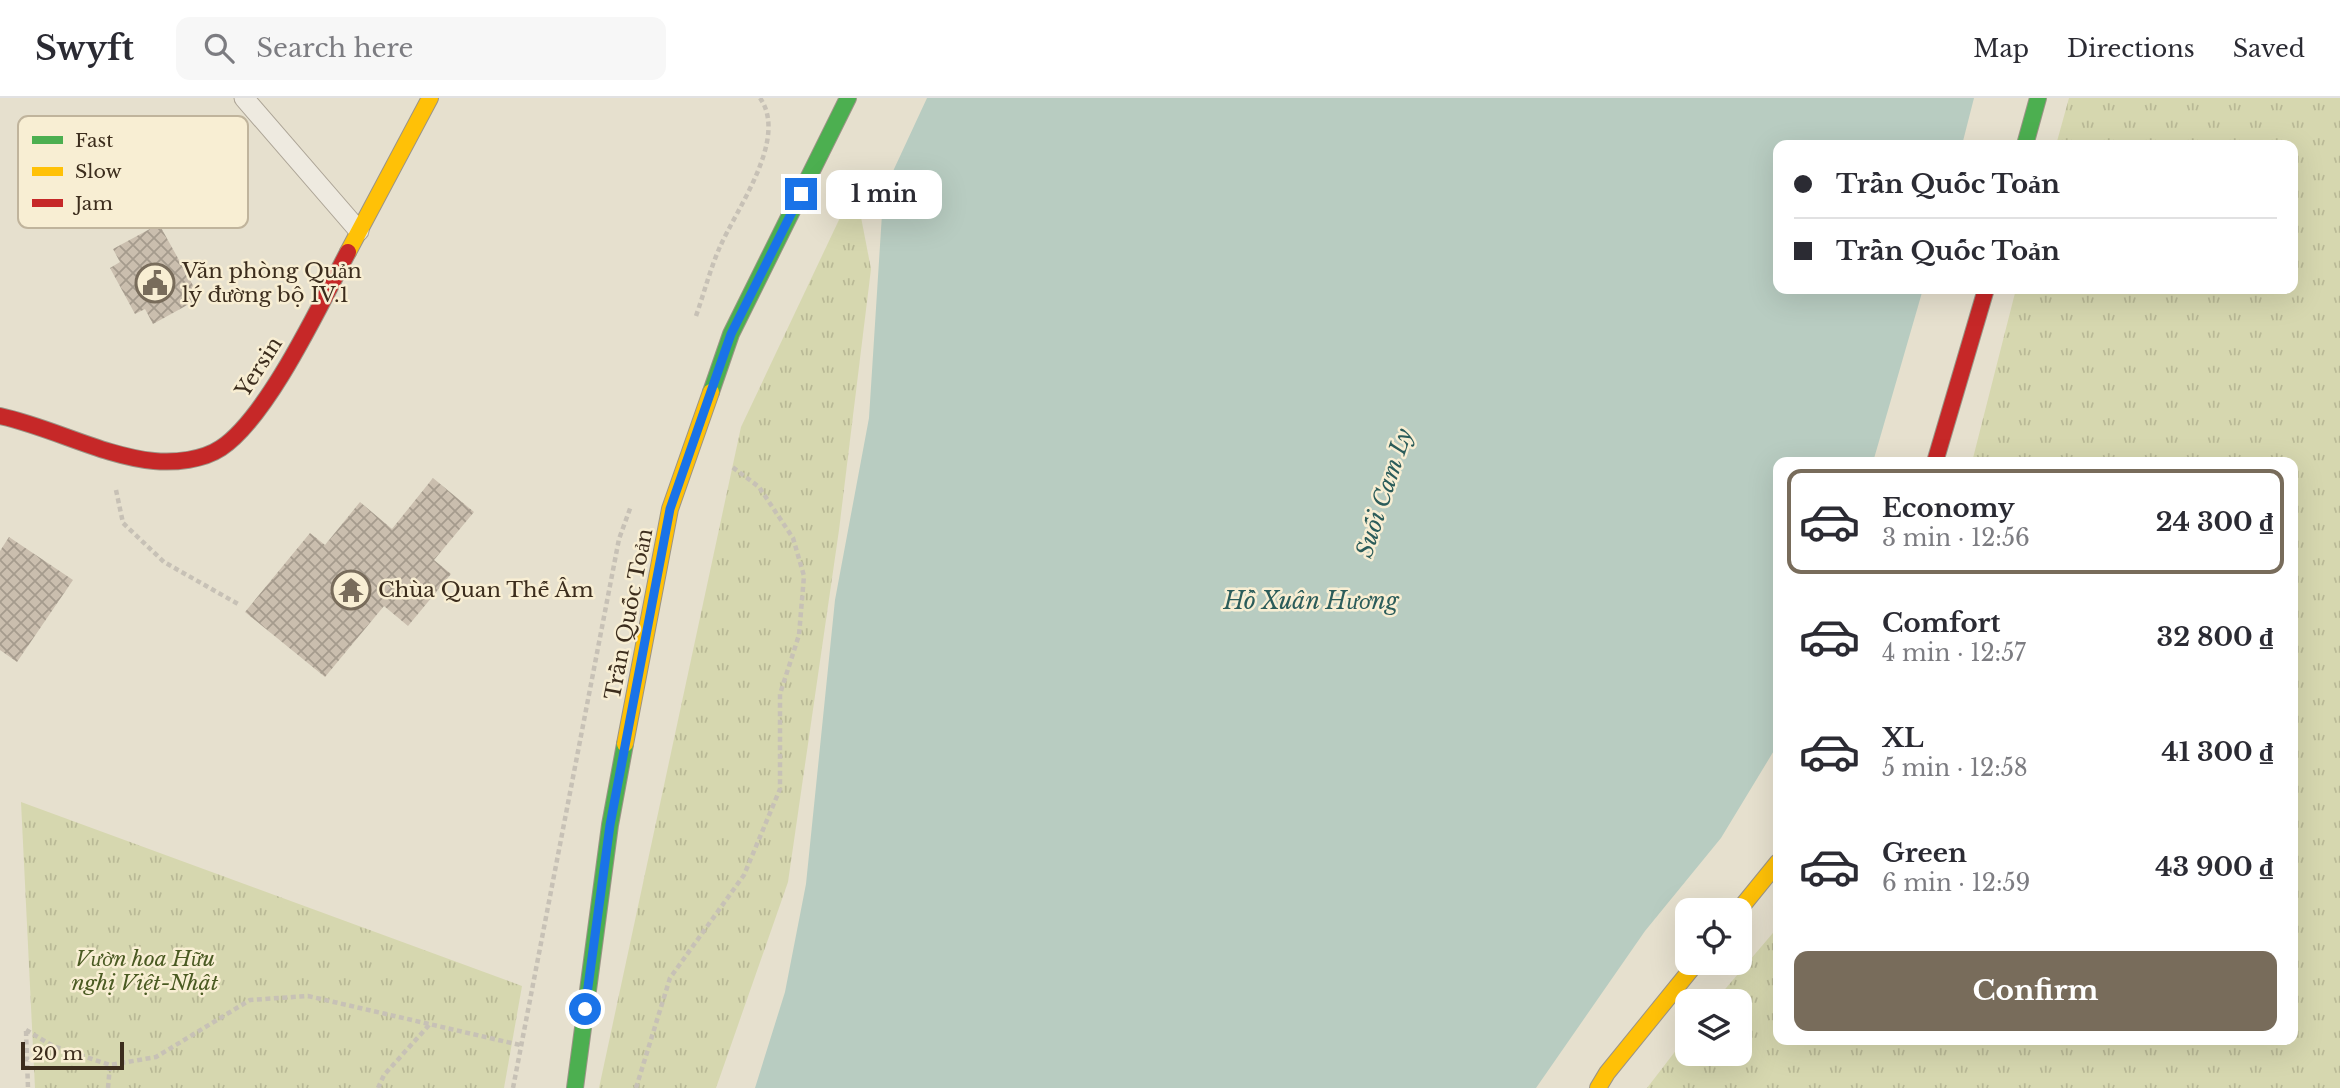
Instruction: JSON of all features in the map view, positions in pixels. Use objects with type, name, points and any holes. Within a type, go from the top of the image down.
[{"type":"main road","name":"Yersin","points":[[0,416],[28,422],[107,450],[154,461],[194,459],[220,449],[240,432],[269,393],[305,334],[430,98]]},
{"type":"main road","name":"Trần Quốc Toản","points":[[575,1088],[610,825],[670,509],[731,334],[848,98]]},
{"type":"main road","points":[[2026,140],[2038,98]]},
{"type":"main road","points":[[1937,457],[1985,294]]},
{"type":"main road","points":[[1749,898],[1773,868]]},
{"type":"main road","points":[[1598,1088],[1607,1073],[1686,975]]},
{"type":"lane","points":[[244,98],[359,232]]},
{"type":"path","points":[[719,249],[764,156],[770,126],[760,98]]},
{"type":"path","points":[[636,1088],[670,978],[744,875],[780,789],[780,694],[799,635],[804,576],[787,527],[759,487],[730,466]]},
{"type":"path","points":[[28,1088],[26,1030],[53,1046],[110,1065],[156,1057],[250,1000],[308,996],[520,1045]]},
{"type":"path","points":[[378,1088],[384,1075],[430,1024]]},
{"type":"path","points":[[108,1088],[110,1065]]},
{"type":"green space","points":[[2069,98],[2340,98],[2340,1088],[1647,1088],[1675,1052],[1675,1066],[1752,1066],[1752,989],[1725,989],[1737,975],[1752,975],[1752,958],[1773,933],[1773,1045],[2298,1045],[2298,457],[1973,457],[2015,294],[2298,294],[2298,140],[2057,140]]},
{"type":"green space","points":[[855,186],[871,269],[839,530],[788,882],[716,1088],[599,1088],[741,427]]},
{"type":"green space","name":"Vườn hoa Hữu nghị Việt-Nhật","points":[[21,802],[522,986],[504,1088],[35,1088]]},
{"type":"water","name":"Hồ Xuân Hương","points":[[927,98],[1974,98],[1963,140],[1773,140],[1773,294],[1922,294],[1874,457],[1773,457],[1773,752],[1721,838],[1645,931],[1536,1088],[755,1088],[785,992],[806,884],[835,600],[869,418],[882,214],[888,182]]},
{"type":"building","name":"Văn phòng Quản lý đường bộ IV.1","points":[[152,228],[161,228],[200,298],[153,324],[145,309],[135,314],[110,268],[120,262],[113,249]]},
{"type":"building","name":"Chùa Quan Thế Âm","points":[[433,478],[474,512],[434,560],[451,574],[408,626],[384,606],[325,677],[245,612],[310,533],[325,545],[360,502],[392,529]]},
{"type":"building","points":[[9,537],[73,580],[17,662],[0,650],[0,551]]},
{"type":"traffic: fast","points":[[711,392],[731,334],[848,98]]},
{"type":"traffic: fast","points":[[2026,140],[2038,98]]},
{"type":"traffic: fast","points":[[575,1088],[610,825],[625,744]]},
{"type":"traffic: slow","points":[[348,252],[430,98]]},
{"type":"traffic: slow","points":[[625,744],[670,509],[711,392]]},
{"type":"traffic: slow","points":[[1749,898],[1773,868]]},
{"type":"traffic: slow","points":[[1598,1088],[1607,1073],[1686,975]]},
{"type":"traffic: jam","points":[[0,416],[135,458],[171,462],[214,452],[239,433],[275,386],[348,252]]},
{"type":"traffic: jam","points":[[1936,457],[1985,294]]},
{"type":"place","name":"Văn phòng Quản lý đường bộ IV.1","points":[[155,283]]},
{"type":"place","name":"Chùa Quan Thế Âm","points":[[351,590]]},
{"type":"route","points":[[585,1009],[610,825],[670,509],[731,334],[801,194]]},
{"type":"water label","name":"Suối Cam Ly","points":[[1384,493]]}]
